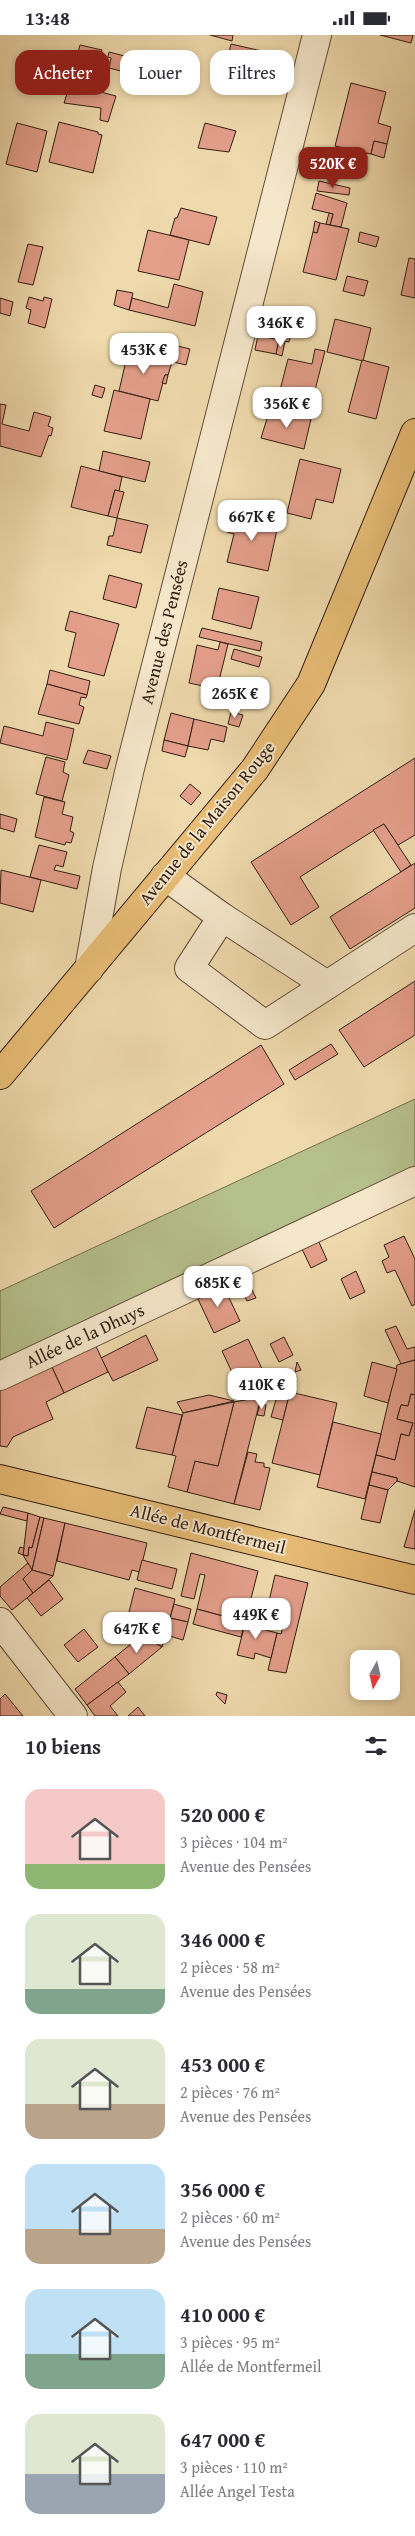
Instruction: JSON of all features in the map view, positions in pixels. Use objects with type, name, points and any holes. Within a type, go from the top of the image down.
[{"type":"main road","name":"Avenue de la Maison Rouge","points":[[0,1075],[255,769],[310,684],[415,433]]},
{"type":"main road","name":"Allée de Montfermeil","points":[[0,1479],[415,1580]]},
{"type":"street","name":"Avenue des Pensées","points":[[89,969],[107,868],[132,759],[317,35]]},
{"type":"street","points":[[165,876],[222,917],[327,985]]},
{"type":"street","points":[[222,917],[189,968],[265,1025],[415,929]]},
{"type":"street","name":"Allée de la Dhuys","points":[[0,1376],[415,1181]]},
{"type":"street","points":[[0,1622],[73,1716]]},
{"type":"green space","points":[[415,1099],[415,1181],[0,1376],[0,1291]]},
{"type":"building","points":[[210,35],[233,35],[232,41]]},
{"type":"building","points":[[380,35],[413,35],[411,43]]},
{"type":"building","points":[[231,44],[257,50],[230,50]]},
{"type":"building","points":[[80,45],[102,50],[79,50]]},
{"type":"building","points":[[110,52],[120,55],[120,71],[110,68]]},
{"type":"building","points":[[351,83],[386,92],[378,123],[391,127],[387,144],[374,141],[371,154],[335,146]]},
{"type":"building","points":[[67,95],[116,96],[108,122],[100,120],[101,108],[64,103]]},
{"type":"building","points":[[59,122],[98,132],[98,134],[102,135],[93,173],[49,162]]},
{"type":"building","points":[[17,123],[47,131],[37,172],[6,164]]},
{"type":"building","points":[[205,123],[236,131],[229,152],[198,148]]},
{"type":"building","points":[[374,141],[387,144],[384,158],[371,154]]},
{"type":"building","points":[[319,181],[350,188],[349,195],[317,191]]},
{"type":"building","points":[[316,193],[347,203],[341,227],[330,225],[333,214],[312,209]]},
{"type":"building","points":[[181,208],[217,217],[209,245],[170,235],[175,218],[177,218]]},
{"type":"building","points":[[329,213],[333,214],[330,225],[326,224]]},
{"type":"building","points":[[315,221],[320,223],[317,233],[313,232]]},
{"type":"building","points":[[320,223],[349,229],[336,280],[303,272],[313,232],[317,233]]},
{"type":"building","points":[[148,230],[189,240],[179,280],[138,271]]},
{"type":"building","points":[[360,232],[379,237],[376,247],[358,242]]},
{"type":"building","points":[[28,244],[43,247],[33,285],[18,282]]},
{"type":"building","points":[[409,258],[415,259],[415,298],[401,295]]},
{"type":"building","points":[[347,276],[368,281],[364,296],[343,291]]},
{"type":"building","points":[[174,284],[203,292],[195,326],[129,310],[132,298],[168,308]]},
{"type":"building","points":[[117,290],[133,293],[129,310],[114,305]]},
{"type":"building","points":[[29,297],[43,301],[44,297],[52,299],[45,328],[28,323],[31,310],[26,308]]},
{"type":"building","points":[[0,298],[13,302],[10,316],[0,313]]},
{"type":"building","points":[[262,318],[293,326],[289,342],[258,335]]},
{"type":"building","points":[[335,319],[371,328],[363,361],[327,352]]},
{"type":"building","points":[[258,335],[279,340],[276,354],[255,350]]},
{"type":"building","points":[[153,340],[190,349],[186,365],[149,356]]},
{"type":"building","points":[[279,340],[285,341],[282,356],[276,354]]},
{"type":"building","points":[[315,349],[325,351],[312,402],[279,394],[288,359],[312,364]]},
{"type":"building","points":[[125,350],[172,362],[168,375],[165,375],[158,401],[119,391],[125,365],[122,364]]},
{"type":"building","points":[[362,360],[389,367],[376,419],[348,412]]},
{"type":"building","points":[[165,375],[168,375],[166,384],[162,383]]},
{"type":"building","points":[[95,385],[105,388],[102,398],[92,395]]},
{"type":"building","points":[[114,390],[150,399],[141,439],[104,431]]},
{"type":"building","points":[[278,394],[321,404],[319,415],[292,402],[278,398]]},
{"type":"building","points":[[0,404],[6,405],[2,424],[29,431],[34,412],[51,417],[48,426],[53,428],[51,436],[49,435],[41,457],[0,446]]},
{"type":"building","points":[[270,409],[311,419],[304,449],[261,438]]},
{"type":"building","points":[[103,451],[150,462],[145,482],[99,471]]},
{"type":"building","points":[[300,459],[341,469],[333,503],[316,499],[311,519],[287,513]]},
{"type":"building","points":[[81,466],[122,477],[119,491],[115,490],[108,516],[71,507]]},
{"type":"building","points":[[115,490],[124,492],[117,518],[108,516]]},
{"type":"building","points":[[232,514],[278,525],[268,571],[227,562],[234,534],[227,532]]},
{"type":"building","points":[[117,518],[148,525],[141,553],[107,545],[109,536],[113,536]]},
{"type":"building","points":[[109,575],[142,584],[136,608],[103,599]]},
{"type":"building","points":[[219,588],[259,597],[251,629],[212,619]]},
{"type":"building","points":[[70,611],[119,624],[104,676],[68,667],[76,633],[65,630]]},
{"type":"building","points":[[202,628],[262,642],[260,651],[199,637]]},
{"type":"building","points":[[220,642],[228,644],[217,689],[189,683],[197,645],[218,650]]},
{"type":"building","points":[[234,649],[262,657],[259,667],[231,659]]},
{"type":"building","points":[[50,670],[90,681],[87,695],[47,684]]},
{"type":"building","points":[[47,684],[87,695],[86,698],[81,697],[79,705],[84,707],[79,724],[38,714]]},
{"type":"building","points":[[231,712],[243,715],[239,727],[228,724]]},
{"type":"building","points":[[171,713],[194,719],[188,746],[164,740]]},
{"type":"building","points":[[194,719],[227,727],[224,742],[211,739],[208,750],[188,746]]},
{"type":"building","points":[[46,722],[74,729],[67,760],[0,743],[4,726],[43,736]]},
{"type":"building","points":[[164,740],[188,746],[185,757],[162,751]]},
{"type":"building","points":[[88,750],[111,756],[107,769],[83,763]]},
{"type":"building","points":[[46,757],[65,762],[63,772],[69,775],[62,801],[36,794]]},
{"type":"building","points":[[415,758],[415,835],[398,845],[384,824],[300,877],[319,907],[291,925],[251,862]]},
{"type":"building","points":[[190,784],[201,793],[191,805],[180,796]]},
{"type":"building","points":[[44,797],[65,802],[62,814],[73,817],[70,831],[74,833],[71,843],[66,842],[65,845],[35,837]]},
{"type":"building","points":[[0,814],[17,819],[14,832],[0,828]]},
{"type":"building","points":[[384,824],[411,865],[401,872],[373,830]]},
{"type":"building","points":[[39,845],[67,852],[63,867],[56,865],[54,870],[80,876],[77,889],[30,877]]},
{"type":"building","points":[[415,863],[415,908],[350,949],[330,917]]},
{"type":"building","points":[[1,870],[41,880],[33,912],[0,903]]},
{"type":"building","points":[[415,981],[415,1035],[364,1067],[339,1030]]},
{"type":"building","points":[[331,1044],[338,1054],[295,1080],[289,1070]]},
{"type":"building","points":[[261,1045],[284,1084],[54,1228],[31,1191]]},
{"type":"building","points":[[404,1236],[415,1259],[415,1304],[412,1306],[395,1270],[387,1273],[382,1261],[389,1257],[384,1245]]},
{"type":"building","points":[[318,1240],[327,1260],[311,1268],[301,1247]]},
{"type":"building","points":[[356,1271],[365,1292],[350,1299],[341,1279]]},
{"type":"building","points":[[248,1282],[256,1298],[247,1301],[240,1286]]},
{"type":"building","points":[[222,1283],[240,1321],[214,1333],[196,1295]]},
{"type":"building","points":[[396,1326],[407,1349],[415,1347],[415,1360],[401,1364],[385,1330]]},
{"type":"building","points":[[146,1335],[158,1360],[113,1381],[101,1358]]},
{"type":"building","points":[[284,1337],[293,1355],[279,1362],[270,1344]]},
{"type":"building","points":[[248,1339],[263,1371],[237,1383],[222,1351]]},
{"type":"building","points":[[94,1342],[108,1372],[64,1393],[50,1363]]},
{"type":"building","points":[[415,1360],[415,1395],[411,1394],[408,1406],[401,1405],[397,1419],[413,1423],[409,1436],[401,1434],[395,1460],[376,1455],[397,1365]]},
{"type":"building","points":[[297,1362],[301,1370],[295,1372]]},
{"type":"building","points":[[372,1362],[397,1369],[388,1403],[364,1396]]},
{"type":"building","points":[[50,1363],[64,1393],[46,1402],[53,1419],[13,1437],[7,1447],[0,1446],[0,1386]]},
{"type":"building","points":[[279,1369],[290,1392],[283,1420],[271,1417],[277,1396],[269,1373]]},
{"type":"building","points":[[290,1392],[337,1403],[320,1475],[272,1463]]},
{"type":"building","points":[[411,1394],[415,1395],[415,1487],[397,1481],[397,1478],[372,1472],[376,1455],[395,1460],[401,1434],[409,1436],[413,1423],[397,1419],[401,1405],[408,1406]]},
{"type":"building","points":[[209,1395],[234,1401],[183,1413],[177,1402]]},
{"type":"building","points":[[261,1397],[234,1504],[187,1492],[195,1461],[218,1466],[234,1402]]},
{"type":"building","points":[[234,1402],[218,1466],[195,1461],[187,1492],[168,1487],[176,1456],[172,1455],[183,1413]]},
{"type":"building","points":[[260,1404],[266,1405],[264,1416],[257,1415]]},
{"type":"building","points":[[147,1407],[182,1415],[172,1455],[136,1448]]},
{"type":"building","points":[[333,1422],[381,1434],[365,1499],[317,1487]]},
{"type":"building","points":[[248,1452],[257,1454],[255,1462],[264,1463],[264,1467],[270,1468],[260,1510],[234,1504]]},
{"type":"building","points":[[372,1472],[397,1478],[397,1481],[388,1490],[369,1485]]},
{"type":"building","points":[[369,1485],[388,1490],[380,1523],[361,1519]]},
{"type":"building","points":[[3,1507],[28,1513],[27,1521],[0,1514]]},
{"type":"building","points":[[415,1510],[415,1549],[404,1547]]},
{"type":"building","points":[[28,1513],[40,1517],[32,1548],[29,1547],[28,1556],[23,1555]]},
{"type":"building","points":[[40,1517],[44,1518],[32,1570],[23,1555],[28,1556],[29,1547],[32,1548]]},
{"type":"building","points":[[44,1518],[65,1523],[53,1576],[32,1570]]},
{"type":"building","points":[[65,1523],[147,1543],[140,1572],[132,1570],[129,1580],[57,1561]]},
{"type":"building","points":[[20,1547],[24,1548],[23,1555],[18,1553]]},
{"type":"building","points":[[191,1553],[258,1571],[245,1622],[197,1609],[205,1575],[200,1574],[194,1599],[181,1596]]},
{"type":"building","points":[[142,1560],[177,1569],[172,1589],[137,1580]]},
{"type":"building","points":[[28,1563],[32,1570],[23,1579],[33,1593],[12,1610],[0,1596],[0,1587]]},
{"type":"building","points":[[32,1570],[53,1576],[33,1593],[23,1579]]},
{"type":"building","points":[[275,1575],[308,1583],[286,1673],[268,1670],[277,1633],[281,1634],[286,1615],[267,1610]]},
{"type":"building","points":[[49,1580],[63,1599],[41,1616],[27,1598]]},
{"type":"building","points":[[135,1588],[175,1599],[168,1626],[129,1612]]},
{"type":"building","points":[[174,1604],[191,1609],[188,1622],[170,1618]]},
{"type":"building","points":[[197,1609],[245,1622],[241,1637],[193,1624]]},
{"type":"building","points":[[129,1612],[168,1626],[162,1647],[126,1625]]},
{"type":"building","points":[[247,1616],[264,1620],[262,1629],[277,1633],[271,1658],[255,1653],[254,1659],[237,1655]]},
{"type":"building","points":[[170,1618],[188,1622],[183,1640],[166,1635]]},
{"type":"building","points":[[84,1629],[98,1647],[78,1662],[64,1645]]},
{"type":"building","points":[[142,1635],[162,1647],[129,1674],[115,1657]]},
{"type":"building","points":[[115,1657],[129,1674],[87,1705],[75,1689]]},
{"type":"building","points":[[118,1682],[126,1692],[110,1706],[118,1716],[95,1716],[87,1705]]},
{"type":"building","points":[[217,1692],[227,1695],[225,1704],[216,1695]]},
{"type":"building","points":[[5,1694],[23,1716],[0,1716],[0,1699]]},
{"type":"building","points":[[138,1707],[145,1716],[128,1716]]}]
